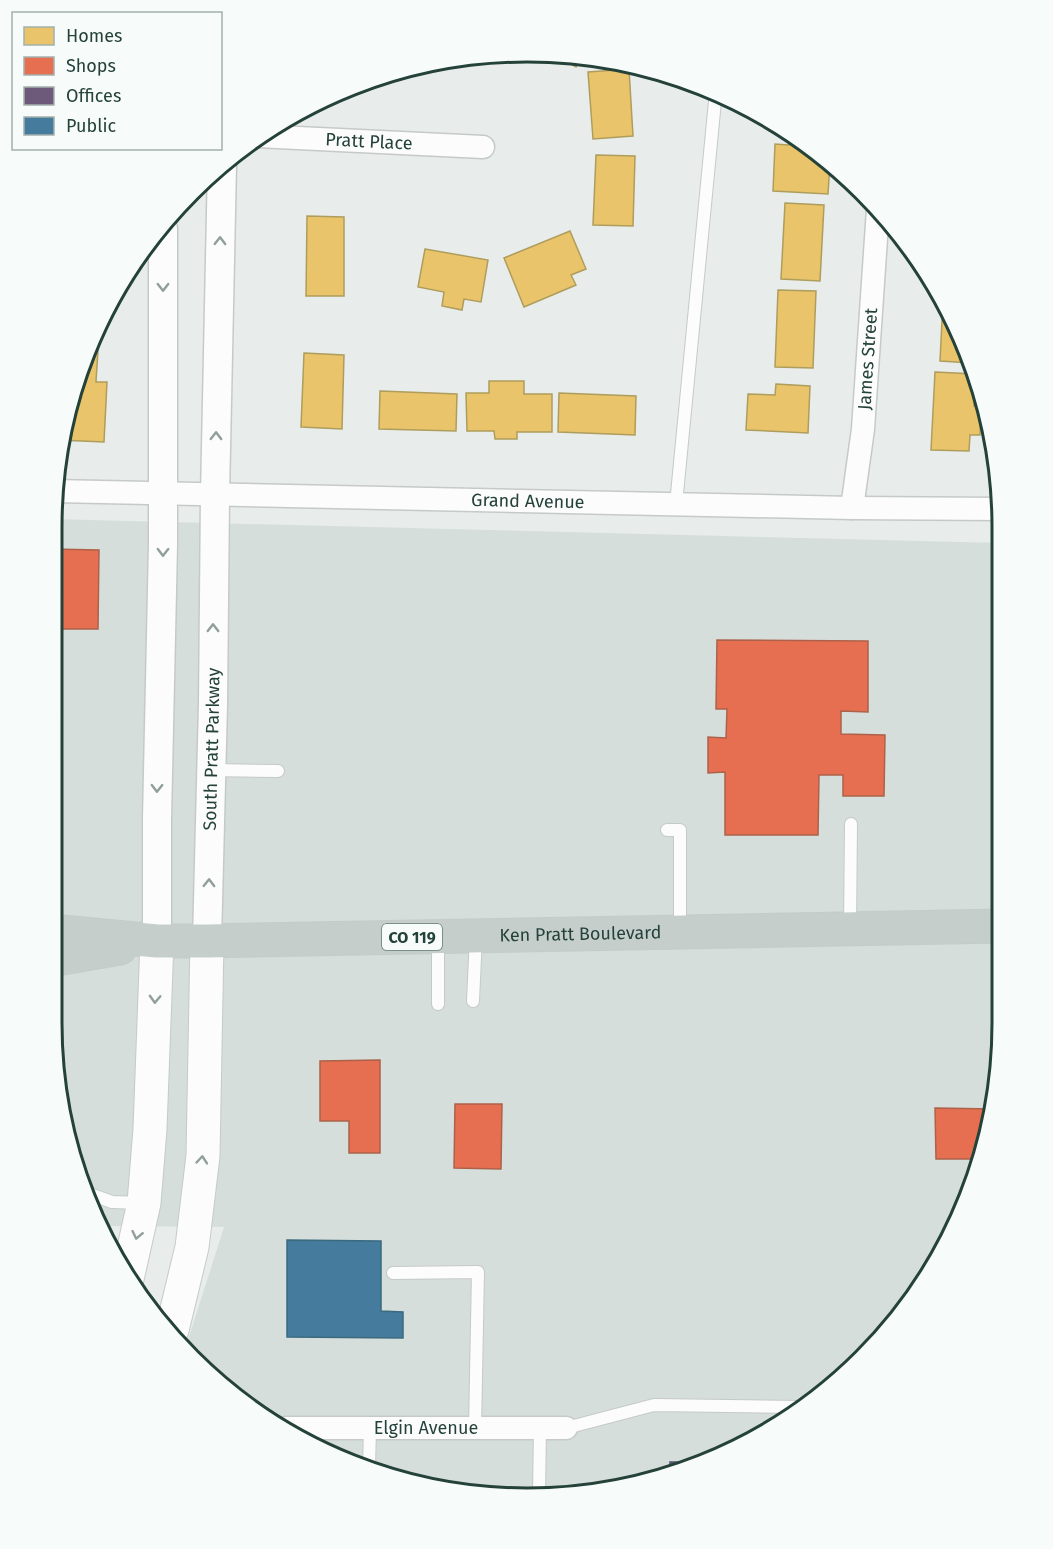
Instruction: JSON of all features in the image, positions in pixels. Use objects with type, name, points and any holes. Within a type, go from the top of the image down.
[{"type":"highway","name":"Ken Pratt Boulevard","points":[[62,932],[157,941],[207,941],[992,926]]},
{"type":"highway","name":"Ken Pratt Boulevard","points":[[62,958],[157,941]]},
{"type":"main road","points":[[130,1265],[144,1203],[150,1129],[157,941]]},
{"type":"main road","name":"South Pratt Parkway","points":[[173,1325],[192,1247],[203,1156],[207,941]]},
{"type":"street","name":"Pratt Place","points":[[273,137],[483,147]]},
{"type":"street","name":"South Pratt Parkway","points":[[207,941],[222,176]]},
{"type":"street","name":"James Street","points":[[852,508],[863,429],[877,221]]},
{"type":"street","points":[[157,941],[157,819],[163,544],[163,237]]},
{"type":"street","name":"Grand Avenue","points":[[62,491],[991,509]]},
{"type":"street","name":"Elgin Avenue","points":[[299,1428],[566,1428]]},
{"type":"lane","points":[[676,504],[715,102]]},
{"type":"lane","points":[[211,770],[278,771]]},
{"type":"lane","points":[[850,929],[851,824]]},
{"type":"lane","points":[[667,830],[680,830],[680,932]]},
{"type":"lane","points":[[473,1001],[476,936]]},
{"type":"lane","points":[[438,937],[438,1004]]},
{"type":"lane","points":[[95,1196],[112,1202],[144,1203]]},
{"type":"lane","points":[[393,1273],[478,1272],[475,1428]]},
{"type":"lane","points":[[566,1428],[654,1405],[788,1407]]},
{"type":"lane","points":[[369,1460],[370,1428]]},
{"type":"lane","points":[[539,1488],[540,1428]]},
{"type":"shaded area","points":[[62,519],[992,543],[992,1023],[988,1083],[983,1113],[967,1172],[944,1228],[929,1255],[895,1306],[876,1329],[833,1372],[785,1409],[732,1440],[647,1472],[587,1484],[526,1488],[466,1484],[406,1472],[349,1452],[294,1425],[243,1391],[188,1340],[224,1227],[108,1226],[86,1172],[70,1113],[62,1053]]},
{"type":"building: Homes","points":[[616,70],[629,73],[633,136],[593,139],[588,72]]},
{"type":"building: Homes","points":[[789,143],[829,174],[828,194],[773,191],[775,144],[789,145]]},
{"type":"building: Homes","points":[[596,155],[635,156],[633,226],[593,225]]},
{"type":"building: Homes","points":[[785,203],[824,205],[820,281],[781,279]]},
{"type":"building: Homes","points":[[307,216],[344,217],[344,296],[306,296]]},
{"type":"building: Homes","points":[[570,231],[586,269],[571,275],[576,285],[524,307],[504,258]]},
{"type":"building: Homes","points":[[425,249],[488,260],[481,302],[464,299],[462,310],[442,306],[444,292],[418,287]]},
{"type":"building: Homes","points":[[778,290],[816,291],[813,368],[775,367]]},
{"type":"building: Homes","points":[[942,318],[961,362],[940,361]]},
{"type":"building: Homes","points":[[97,350],[96,382],[107,382],[104,442],[69,440],[77,406]]},
{"type":"building: Homes","points":[[304,353],[344,355],[342,429],[301,427]]},
{"type":"building: Homes","points":[[935,372],[966,374],[974,406],[976,406],[980,435],[970,435],[969,451],[931,450]]},
{"type":"building: Homes","points":[[489,381],[524,381],[524,394],[552,394],[552,432],[517,432],[517,439],[495,439],[494,431],[467,431],[466,393],[489,393]]},
{"type":"building: Homes","points":[[776,384],[810,386],[808,433],[746,430],[748,394],[775,395]]},
{"type":"building: Homes","points":[[380,391],[457,394],[456,431],[379,429]]},
{"type":"building: Homes","points":[[559,393],[636,396],[635,435],[558,432]]},
{"type":"building: Shops","points":[[62,549],[99,550],[98,629],[62,629]]},
{"type":"building: Shops","points":[[717,640],[868,641],[868,712],[841,711],[841,734],[885,735],[884,796],[843,796],[843,775],[819,775],[818,835],[725,835],[725,772],[708,773],[708,737],[726,738],[727,709],[716,709]]},
{"type":"building: Shops","points":[[380,1060],[380,1153],[349,1153],[349,1121],[320,1121],[320,1061]]},
{"type":"building: Shops","points":[[455,1104],[502,1104],[501,1169],[454,1168]]},
{"type":"building: Shops","points":[[935,1108],[984,1109],[971,1159],[936,1159]]},
{"type":"building: Public","points":[[287,1240],[381,1241],[381,1311],[403,1312],[403,1338],[287,1337]]}]
